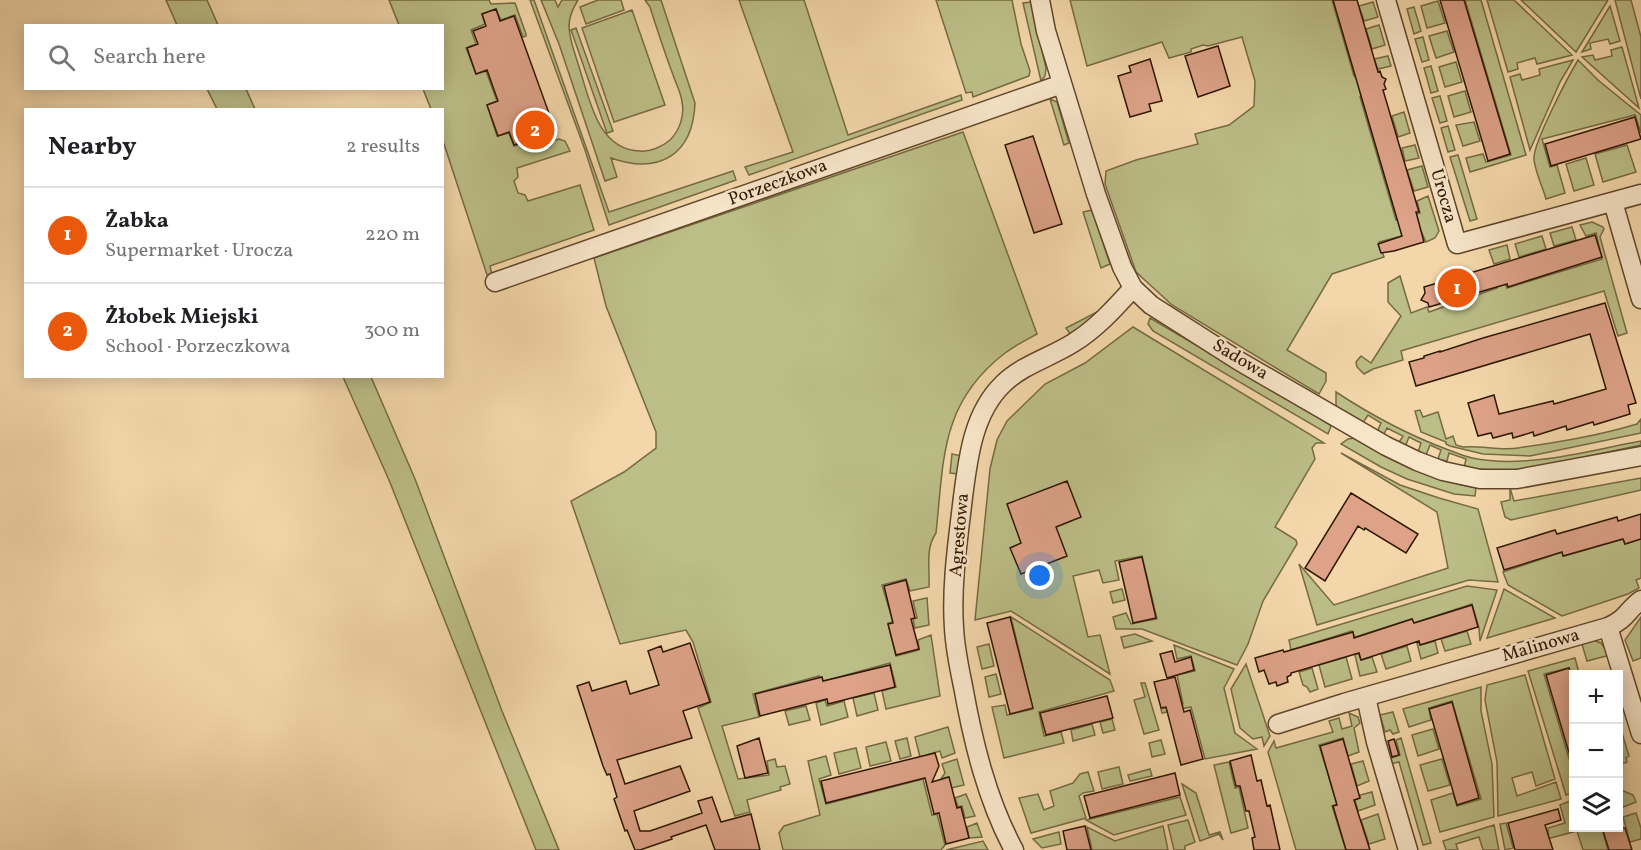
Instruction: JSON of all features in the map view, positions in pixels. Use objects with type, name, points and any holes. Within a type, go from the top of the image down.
[{"type":"street","name":"Sadowa","points":[[1040,0],[1046,32],[1096,194],[1122,267],[1140,297],[1239,361],[1400,454],[1431,467],[1469,478],[1496,480],[1539,476],[1641,456]]},
{"type":"street","name":"Urocza","points":[[1386,0],[1457,244],[1641,194]]},
{"type":"street","name":"Porzeczkowa","points":[[495,282],[1062,84]]},
{"type":"street","points":[[1613,202],[1641,299]]},
{"type":"street","name":"Agrestowa","points":[[1014,850],[987,786],[967,709],[954,628],[959,525],[967,464],[982,413],[1003,384],[1074,342],[1112,312],[1133,288]]},
{"type":"street","points":[[1641,600],[1626,616],[1608,627],[1641,734]]},
{"type":"street","name":"Malinowa","points":[[1278,724],[1608,627]]},
{"type":"street","points":[[1366,697],[1376,741],[1408,850]]},
{"type":"green space","points":[[166,0],[207,0],[218,24],[177,24]]},
{"type":"green space","points":[[389,0],[489,0],[491,4],[515,3],[526,36],[523,37],[515,15],[501,20],[496,9],[482,14],[485,24],[471,30],[476,44],[466,48],[476,74],[486,71],[497,101],[487,105],[497,136],[509,133],[514,146],[534,139],[539,151],[551,146],[550,142],[559,139],[565,141],[570,151],[517,168],[518,177],[514,181],[518,193],[525,195],[528,201],[580,185],[594,230],[490,266],[495,289],[492,290],[444,144],[444,108],[431,108],[423,90],[444,90],[444,24],[399,24]]},
{"type":"green space","points":[[530,0],[534,0],[609,212],[733,171],[736,180],[609,225],[585,150]]},
{"type":"green space","points":[[541,0],[555,0],[558,7],[562,0],[578,0],[571,15],[569,31],[598,122],[615,142],[626,149],[644,151],[656,149],[670,140],[679,128],[683,113],[679,91],[650,7],[645,0],[661,0],[695,103],[688,136],[680,148],[658,162],[628,163],[611,158],[617,177],[605,181],[559,44]]},
{"type":"green space","points":[[598,0],[621,0],[624,10],[586,24],[580,7]]},
{"type":"green space","points":[[739,0],[804,0],[848,135],[961,95],[962,100],[749,175],[745,167],[793,152]]},
{"type":"green space","points":[[936,0],[1012,0],[1021,44],[1030,71],[1029,76],[973,97],[972,92],[966,93]]},
{"type":"green space","points":[[1070,0],[1332,0],[1354,76],[1361,75],[1367,94],[1360,97],[1396,220],[1420,213],[1417,201],[1428,196],[1439,231],[1435,238],[1426,242],[1421,231],[1379,242],[1384,257],[1332,274],[1287,350],[1326,373],[1326,381],[1319,394],[1172,305],[1136,272],[1105,184],[1106,171],[1136,160],[1198,144],[1195,134],[1229,125],[1254,106],[1255,81],[1242,37],[1208,46],[1203,45],[1191,49],[1191,52],[1169,58],[1162,42],[1087,66]]},
{"type":"green space","points":[[1465,0],[1481,0],[1526,155],[1470,172],[1466,158],[1483,154],[1486,162],[1511,155]]},
{"type":"green space","points":[[1487,0],[1514,0],[1572,55],[1537,64],[1535,58],[1517,63],[1518,69],[1508,72]]},
{"type":"green space","points":[[1521,0],[1608,0],[1576,52]]},
{"type":"green space","points":[[1615,0],[1631,0],[1641,37],[1641,99]]},
{"type":"green space","points":[[1438,1],[1445,23],[1427,28],[1421,6]]},
{"type":"green space","points":[[1031,2],[1046,68],[1045,76],[1041,81],[1023,3]]},
{"type":"green space","points":[[1373,2],[1378,17],[1364,21],[1359,6]]},
{"type":"green space","points":[[1610,6],[1620,41],[1610,44],[1608,39],[1590,43],[1591,49],[1582,52]]},
{"type":"green space","points":[[1414,7],[1421,31],[1414,34],[1407,9]]},
{"type":"green space","points":[[632,10],[665,105],[614,122],[582,28]]},
{"type":"green space","points":[[1379,25],[1385,45],[1372,49],[1366,29]]},
{"type":"green space","points":[[576,28],[613,131],[607,133],[571,30]]},
{"type":"green space","points":[[1447,31],[1454,52],[1436,58],[1429,36]]},
{"type":"green space","points":[[1423,37],[1429,60],[1422,62],[1415,39]]},
{"type":"green space","points":[[1622,47],[1639,108],[1582,57],[1593,55],[1595,60],[1612,56],[1611,50]]},
{"type":"green space","points":[[1388,56],[1391,66],[1378,69],[1374,59]]},
{"type":"green space","points":[[1573,60],[1560,82],[1530,150],[1510,77],[1520,74],[1522,80],[1540,75],[1539,69]]},
{"type":"green space","points":[[1578,60],[1599,81],[1641,115],[1641,133],[1635,115],[1542,139],[1550,167],[1557,165],[1565,193],[1546,199],[1535,168],[1535,150],[1552,109]]},
{"type":"green space","points":[[1456,62],[1462,82],[1445,87],[1439,67]]},
{"type":"green space","points":[[1431,66],[1438,91],[1431,93],[1424,68]]},
{"type":"green space","points":[[208,90],[246,90],[255,108],[216,108]]},
{"type":"green space","points":[[1465,91],[1471,112],[1454,117],[1448,96]]},
{"type":"green space","points":[[1440,96],[1447,121],[1440,123],[1432,98]]},
{"type":"green space","points":[[1050,99],[1057,102],[1069,143],[1064,145]]},
{"type":"green space","points":[[1404,112],[1410,133],[1398,137],[1392,116]]},
{"type":"green space","points":[[1474,122],[1480,141],[1463,146],[1456,125]]},
{"type":"green space","points":[[1448,126],[1455,150],[1448,152],[1441,128]]},
{"type":"green space","points":[[963,132],[1037,334],[1009,350],[984,372],[968,392],[957,412],[944,457],[936,533],[929,552],[929,587],[910,591],[906,579],[882,585],[893,622],[888,623],[896,656],[919,650],[918,640],[931,635],[940,696],[886,709],[882,691],[896,687],[890,663],[821,682],[819,676],[753,694],[759,717],[722,726],[738,779],[769,775],[767,761],[775,759],[777,767],[785,766],[790,784],[780,787],[781,790],[747,800],[750,812],[735,816],[698,708],[711,702],[693,642],[686,630],[620,644],[571,501],[624,472],[656,448],[656,432],[606,306],[594,258]]},
{"type":"green space","points":[[1415,145],[1419,158],[1405,161],[1402,148]]},
{"type":"green space","points":[[1627,145],[1636,172],[1603,182],[1595,154]]},
{"type":"green space","points":[[1458,155],[1477,219],[1470,221],[1450,157]]},
{"type":"green space","points":[[1586,158],[1594,185],[1574,191],[1566,164]]},
{"type":"green space","points":[[1422,166],[1428,187],[1414,191],[1407,170]]},
{"type":"green space","points":[[1092,210],[1110,264],[1101,268],[1083,212]]},
{"type":"green space","points":[[1592,222],[1604,229],[1600,237],[1627,333],[1618,336],[1604,291],[1401,351],[1403,360],[1364,374],[1357,367],[1356,362],[1361,356],[1371,363],[1401,316],[1388,302],[1388,283],[1400,276],[1411,313],[1427,307],[1429,312],[1497,288],[1496,279],[1503,278],[1507,288],[1602,259],[1596,233],[1586,236],[1580,225]]},
{"type":"green space","points":[[1572,227],[1576,240],[1554,246],[1550,233]]},
{"type":"green space","points":[[1542,236],[1546,249],[1519,257],[1515,244]]},
{"type":"green space","points":[[1507,245],[1510,259],[1494,264],[1489,250]]},
{"type":"green space","points":[[1099,311],[1086,326],[1071,335],[1066,328]]},
{"type":"green space","points":[[1150,318],[1312,413],[1331,426],[1328,434],[1153,331],[1148,324]]},
{"type":"green space","points":[[1133,327],[1324,443],[1316,443],[1312,448],[1315,459],[1275,527],[1296,540],[1297,544],[1263,601],[1248,644],[1237,665],[1142,629],[1116,629],[1113,617],[1126,613],[1131,624],[1157,619],[1142,556],[1115,561],[1119,580],[1103,583],[1099,570],[1073,576],[1088,637],[1100,635],[1110,674],[1011,611],[975,620],[990,469],[997,440],[1007,421],[1045,384],[1085,363]]},
{"type":"green space","points":[[343,378],[371,378],[415,479],[502,711],[559,850],[536,850],[389,480]]},
{"type":"green space","points":[[1336,392],[1403,430],[1472,458],[1493,461],[1535,460],[1641,441],[1641,445],[1543,466],[1507,471],[1464,468],[1466,459],[1449,453],[1447,461],[1438,459],[1441,450],[1430,445],[1426,455],[1418,452],[1421,443],[1409,437],[1405,447],[1398,444],[1403,436],[1387,428],[1383,436],[1377,432],[1381,423],[1368,415],[1363,423],[1336,406]]},
{"type":"green space","points":[[1420,410],[1423,417],[1438,412],[1446,439],[1453,436],[1456,445],[1463,447],[1511,449],[1593,435],[1637,424],[1641,419],[1641,433],[1530,456],[1483,454],[1450,446],[1446,442],[1421,432],[1415,411]]},
{"type":"green space","points":[[1355,438],[1413,469],[1476,488],[1475,496],[1454,494],[1407,479],[1341,444],[1348,439]]},
{"type":"green space","points":[[1341,453],[1400,485],[1478,509],[1498,582],[1469,580],[1317,625],[1299,564],[1334,605],[1448,568],[1437,512]]},
{"type":"green space","points":[[952,454],[962,456],[958,474],[950,473]]},
{"type":"green space","points":[[1641,478],[1641,490],[1511,520],[1505,517],[1501,502],[1510,500],[1510,488],[1514,501]]},
{"type":"green space","points":[[1623,539],[1625,544],[1641,539],[1641,578],[1636,580],[1639,588],[1628,594],[1562,616],[1508,585],[1503,572],[1562,552],[1564,556]]},
{"type":"green space","points":[[1467,586],[1497,590],[1480,641],[1472,604],[1414,623],[1412,619],[1355,637],[1352,631],[1291,650],[1289,640]]},
{"type":"green space","points":[[1122,589],[1125,600],[1113,603],[1110,592]]},
{"type":"green space","points":[[1504,589],[1555,618],[1487,638]]},
{"type":"green space","points":[[927,598],[929,625],[915,628],[913,619],[917,618],[913,601]]},
{"type":"green space","points":[[1011,617],[1110,680],[1114,691],[1039,712],[1044,736],[1061,732],[1064,743],[1004,758],[992,707],[1005,705],[1007,715],[1033,709]]},
{"type":"green space","points":[[1641,617],[1641,658],[1633,661],[1625,640]]},
{"type":"green space","points":[[1467,631],[1471,644],[1445,651],[1441,639]]},
{"type":"green space","points":[[1135,634],[1152,641],[1124,648],[1121,637]]},
{"type":"green space","points":[[1593,640],[1601,643],[1610,655],[1587,661],[1581,641]]},
{"type":"green space","points":[[1435,641],[1438,653],[1421,659],[1417,643],[1421,645]]},
{"type":"green space","points":[[989,644],[994,666],[982,669],[977,647]]},
{"type":"green space","points":[[1174,645],[1234,669],[1224,688],[1235,733],[1257,749],[1205,759],[1191,707],[1162,713],[1161,709],[1183,704],[1177,675],[1195,671],[1191,656],[1177,659]]},
{"type":"green space","points":[[1407,646],[1411,661],[1386,669],[1381,654]]},
{"type":"green space","points":[[1358,653],[1361,660],[1372,657],[1377,672],[1360,676],[1355,655]]},
{"type":"green space","points":[[1346,657],[1352,679],[1325,687],[1319,665]]},
{"type":"green space","points":[[1575,658],[1578,670],[1569,668],[1544,674],[1569,758],[1569,794],[1566,795],[1528,671]]},
{"type":"green space","points":[[1246,664],[1270,736],[1264,746],[1262,737],[1253,739],[1240,728],[1231,689]]},
{"type":"green space","points":[[1312,668],[1318,689],[1310,692],[1303,685],[1299,672]]},
{"type":"green space","points":[[996,674],[1001,694],[989,697],[985,677]]},
{"type":"green space","points":[[1525,675],[1555,779],[1536,786],[1532,772],[1512,778],[1517,796],[1556,782],[1561,799],[1498,816],[1497,762],[1485,700],[1487,685]]},
{"type":"green space","points":[[1141,683],[1145,683],[1159,730],[1144,734],[1134,700],[1145,697]]},
{"type":"green space","points":[[1481,687],[1481,711],[1492,764],[1494,817],[1440,832],[1431,800],[1453,793],[1457,806],[1481,799],[1452,701],[1429,708],[1431,720],[1409,727],[1403,709]]},
{"type":"green space","points":[[874,693],[878,710],[857,716],[853,698]]},
{"type":"green space","points":[[825,700],[827,706],[844,701],[848,717],[821,725],[816,703]]},
{"type":"green space","points":[[806,706],[810,720],[789,725],[785,711]]},
{"type":"green space","points":[[1393,712],[1399,732],[1393,734],[1390,730],[1385,732],[1380,715]]},
{"type":"green space","points":[[1349,713],[1358,717],[1360,723],[1354,728],[1359,752],[1348,756],[1343,738],[1319,745],[1337,804],[1332,806],[1346,850],[1296,850],[1268,752],[1274,741],[1276,748],[1333,732],[1329,721],[1339,718],[1342,729],[1352,726]]},
{"type":"green space","points":[[1112,719],[1115,730],[1103,733],[1100,722]]},
{"type":"green space","points":[[1092,724],[1095,735],[1073,741],[1071,730]]},
{"type":"green space","points":[[948,727],[955,753],[942,758],[940,751],[920,757],[915,737]]},
{"type":"green space","points":[[1433,729],[1439,749],[1418,756],[1412,735]]},
{"type":"green space","points":[[1623,736],[1629,756],[1626,758],[1627,762],[1623,764]]},
{"type":"green space","points":[[907,738],[911,756],[900,759],[895,741]]},
{"type":"green space","points":[[1401,738],[1431,843],[1423,845],[1399,762],[1390,764],[1388,759],[1400,755],[1396,740]]},
{"type":"green space","points":[[1161,740],[1165,754],[1152,757],[1149,743]]},
{"type":"green space","points":[[886,742],[891,761],[870,766],[866,747]]},
{"type":"green space","points":[[856,748],[861,768],[839,774],[834,753]]},
{"type":"green space","points":[[826,756],[831,775],[819,779],[826,804],[923,779],[932,815],[937,814],[945,845],[941,850],[783,850],[779,833],[784,826],[820,815],[808,761]]},
{"type":"green space","points":[[957,759],[964,785],[951,788],[948,777],[941,779],[945,773],[942,764]]},
{"type":"green space","points":[[1442,759],[1450,785],[1428,791],[1420,765]]},
{"type":"green space","points":[[1363,761],[1369,781],[1357,786],[1351,764]]},
{"type":"green space","points":[[1229,762],[1235,788],[1239,787],[1248,828],[1231,833],[1214,765]]},
{"type":"green space","points":[[1119,767],[1123,784],[1102,789],[1098,772]]},
{"type":"green space","points":[[1150,769],[1152,776],[1130,781],[1128,775]]},
{"type":"green space","points":[[1088,772],[1094,791],[1079,796],[1086,818],[1031,833],[1019,798],[1038,794],[1044,810],[1054,806],[1050,791],[1073,783],[1080,774]]},
{"type":"green space","points":[[1182,784],[1196,793],[1209,835],[1220,832],[1223,840],[1219,834],[1200,841]]},
{"type":"green space","points":[[1623,791],[1633,795],[1636,802],[1623,807]]},
{"type":"green space","points":[[1372,792],[1375,805],[1358,811],[1355,800],[1360,798],[1360,795]]},
{"type":"green space","points":[[966,794],[975,816],[965,818],[962,806],[958,807],[955,798]]},
{"type":"green space","points":[[1180,797],[1186,815],[1114,835],[1086,820]]},
{"type":"green space","points":[[1569,802],[1569,832],[1573,832],[1505,850],[1500,824],[1506,823],[1513,847],[1548,835],[1548,828],[1565,823],[1560,805]]},
{"type":"green space","points":[[1636,813],[1641,828],[1641,839],[1630,842],[1623,817]]},
{"type":"green space","points":[[1378,814],[1385,839],[1369,844],[1361,820]]},
{"type":"green space","points":[[1188,820],[1195,842],[1185,846],[1185,850],[1174,850],[1168,825]]},
{"type":"green space","points":[[977,823],[982,837],[969,838],[967,827]]},
{"type":"green space","points":[[1494,825],[1499,850],[1483,850],[1479,837],[1456,844],[1458,850],[1446,850],[1443,841]]},
{"type":"green space","points":[[1163,826],[1168,850],[1092,850],[1087,827],[1115,841]]},
{"type":"green space","points":[[1059,832],[1061,844],[1042,848],[1033,839]]},
{"type":"green space","points":[[1577,832],[1603,832],[1608,850],[1583,850]]},
{"type":"green space","points":[[983,841],[988,850],[946,850]]},
{"type":"building","points":[[1333,0],[1357,0],[1378,72],[1380,71],[1382,77],[1386,79],[1384,84],[1386,89],[1383,90],[1419,212],[1416,212],[1424,242],[1381,253],[1378,244],[1402,236]]},
{"type":"building","points":[[1440,0],[1464,0],[1510,154],[1488,161]]},
{"type":"building","points":[[496,9],[500,21],[514,16],[555,130],[514,145],[509,132],[498,136],[487,105],[498,101],[487,70],[476,74],[467,48],[478,44],[473,31],[486,26],[482,14]]},
{"type":"building","points":[[1218,46],[1230,86],[1198,97],[1185,56]]},
{"type":"building","points":[[1150,59],[1162,101],[1149,104],[1151,111],[1130,117],[1118,76],[1131,72],[1129,66]]},
{"type":"building","points":[[1635,117],[1641,139],[1551,166],[1545,144]]},
{"type":"building","points":[[1033,136],[1062,224],[1034,233],[1005,145]]},
{"type":"building","points":[[1595,235],[1602,257],[1508,287],[1507,284],[1429,307],[1428,303],[1421,300],[1425,293],[1424,287]]},
{"type":"building","points":[[1605,303],[1636,403],[1628,405],[1630,414],[1594,425],[1593,422],[1567,430],[1566,426],[1534,436],[1533,432],[1513,438],[1512,433],[1493,438],[1491,433],[1478,436],[1468,403],[1494,395],[1499,414],[1553,401],[1554,404],[1606,389],[1590,334],[1416,386],[1409,362]]},
{"type":"building","points":[[1067,481],[1081,517],[1056,527],[1067,556],[1021,574],[1010,548],[1021,543],[1007,504]]},
{"type":"building","points":[[1351,493],[1418,534],[1406,553],[1358,526],[1325,581],[1305,568]]},
{"type":"building","points":[[1641,514],[1641,539],[1625,544],[1623,539],[1563,556],[1562,552],[1504,570],[1497,548],[1555,530],[1557,534],[1617,517],[1618,521]]},
{"type":"building","points":[[1142,557],[1156,618],[1133,623],[1119,562]]},
{"type":"building","points":[[906,580],[915,618],[911,619],[919,649],[896,655],[888,624],[893,623],[884,586]]},
{"type":"building","points":[[1472,605],[1478,627],[1420,645],[1419,641],[1361,660],[1359,653],[1291,673],[1287,677],[1288,682],[1277,686],[1276,682],[1269,684],[1264,670],[1259,672],[1255,658],[1353,632],[1354,638],[1412,619],[1414,623]]},
{"type":"building","points":[[1010,617],[1033,708],[1010,714],[987,623]]},
{"type":"building","points":[[690,643],[710,702],[683,711],[692,738],[617,760],[625,784],[680,766],[690,791],[634,811],[640,831],[650,831],[702,813],[698,801],[712,797],[721,822],[751,814],[760,850],[715,850],[706,825],[671,837],[672,839],[635,850],[627,830],[625,831],[614,799],[617,797],[610,774],[607,775],[603,766],[577,686],[589,682],[592,691],[626,681],[630,694],[659,685],[648,651],[661,646],[663,652]]},
{"type":"building","points":[[1172,651],[1175,662],[1191,657],[1194,670],[1167,678],[1160,654]]},
{"type":"building","points":[[890,665],[895,687],[828,704],[827,699],[760,716],[755,694],[822,677],[823,681]]},
{"type":"building","points":[[1569,668],[1569,753],[1546,675]]},
{"type":"building","points":[[1175,677],[1184,712],[1190,710],[1203,759],[1181,765],[1166,707],[1161,708],[1154,682]]},
{"type":"building","points":[[1107,696],[1113,718],[1046,735],[1040,713]]},
{"type":"building","points":[[1452,702],[1479,798],[1457,805],[1429,709]]},
{"type":"building","points":[[759,738],[768,773],[745,778],[737,746]]},
{"type":"building","points":[[1343,739],[1360,798],[1354,800],[1370,850],[1346,850],[1333,806],[1337,805],[1320,746]]},
{"type":"building","points":[[1394,739],[1399,755],[1392,757],[1388,741]]},
{"type":"building","points":[[935,753],[939,766],[932,782],[949,777],[957,808],[961,807],[969,838],[946,844],[939,813],[934,814],[925,778],[826,803],[821,781]]},
{"type":"building","points":[[1251,755],[1257,781],[1261,780],[1267,806],[1270,805],[1280,850],[1254,850],[1252,838],[1255,837],[1249,811],[1246,811],[1240,786],[1236,786],[1230,761]]},
{"type":"building","points":[[1175,773],[1180,795],[1090,818],[1084,796]]},
{"type":"building","points":[[1558,809],[1561,820],[1545,825],[1553,850],[1515,850],[1508,823]]},
{"type":"building","points":[[1085,826],[1091,850],[1067,850],[1063,831]]},
{"type":"building","points":[[1625,828],[1632,850],[1609,850],[1603,832],[1623,832]]},
{"type":"place","name":"Żłobek Miejski","points":[[535,130]]},
{"type":"place","name":"Żabka","points":[[1457,288]]}]
